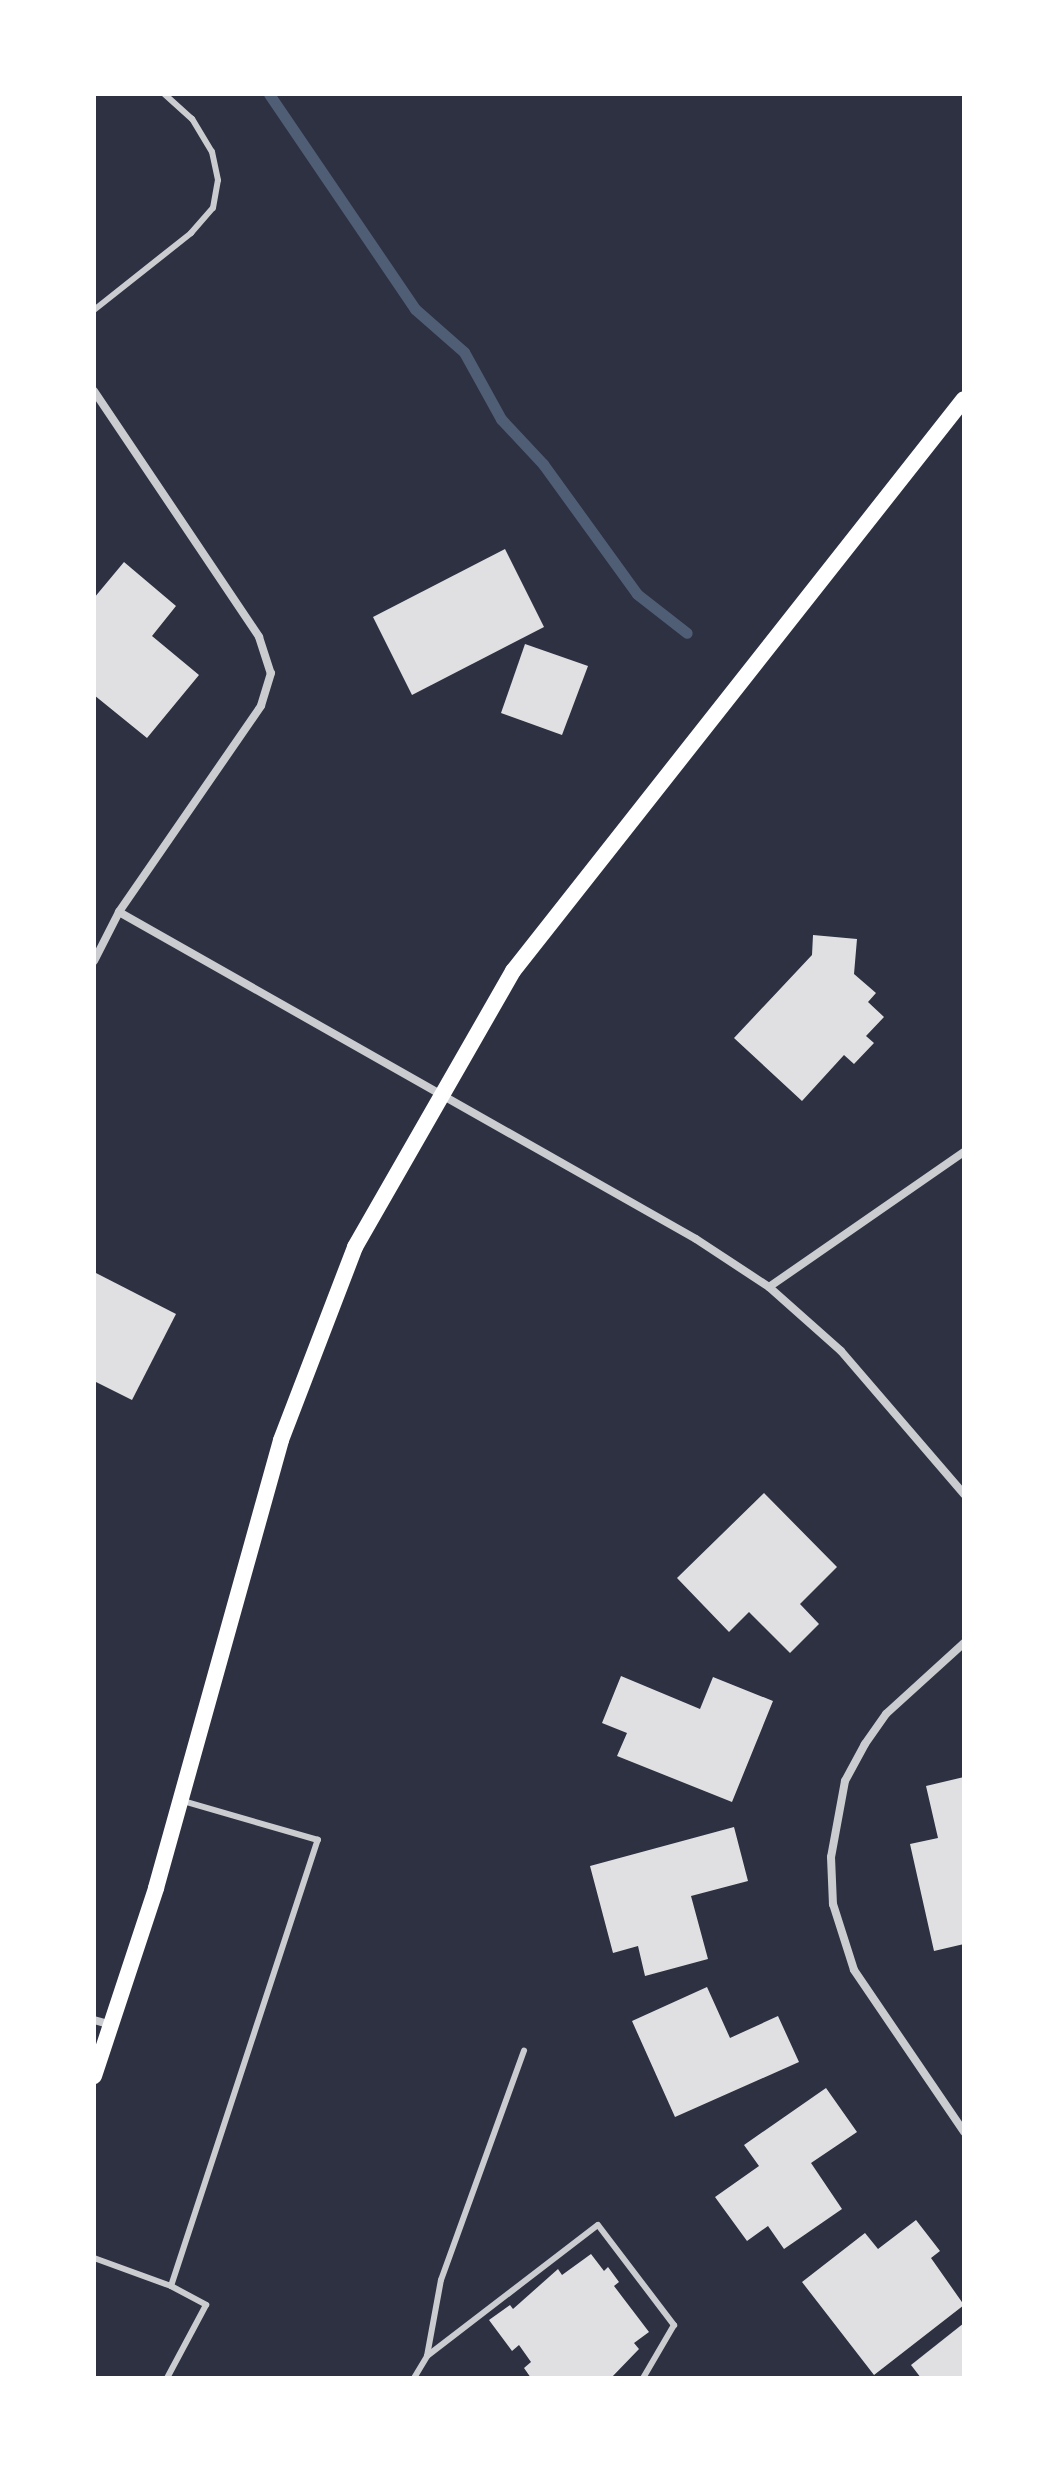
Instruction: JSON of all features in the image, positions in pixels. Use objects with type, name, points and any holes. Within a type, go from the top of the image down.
[{"type":"main road","points":[[94,2076],[180,1800],[303,1373],[355,1247],[437,1097],[513,971],[964,399]]},
{"type":"street","points":[[94,391],[259,637],[271,673],[261,706],[119,912],[94,961]]},
{"type":"street","points":[[119,912],[437,1097],[696,1239],[769,1287],[841,1351],[964,1494]]},
{"type":"street","points":[[769,1287],[964,1152]]},
{"type":"street","points":[[964,1643],[886,1714],[855,1761],[835,1815],[831,1869],[838,1926],[854,1970],[964,2132]]},
{"type":"street","points":[[94,2020],[112,2026]]},
{"type":"lane","points":[[94,310],[191,233],[213,208],[218,180],[212,152],[192,119],[164,94]]},
{"type":"lane","points":[[171,2286],[318,1840],[180,1800]]},
{"type":"lane","points":[[414,2378],[427,2356],[441,2280],[524,2051]]},
{"type":"lane","points":[[427,2356],[598,2225],[674,2325],[643,2378]]},
{"type":"lane","points":[[94,2258],[171,2286],[206,2305],[167,2378]]},
{"type":"building","points":[[505,549],[544,627],[412,695],[373,617]]},
{"type":"building","points":[[124,562],[176,606],[152,636],[199,675],[147,738],[94,695],[94,598]]},
{"type":"building","points":[[525,644],[588,666],[562,735],[501,713]]},
{"type":"building","points":[[813,935],[857,939],[854,974],[876,993],[868,1002],[884,1017],[866,1036],[874,1043],[854,1064],[844,1055],[802,1101],[734,1038],[812,955]]},
{"type":"building","points":[[94,1272],[176,1314],[132,1400],[94,1381]]},
{"type":"building","points":[[764,1493],[837,1567],[800,1604],[819,1624],[790,1653],[749,1612],[729,1632],[677,1578]]},
{"type":"building","points":[[621,1676],[700,1709],[713,1677],[773,1701],[732,1802],[617,1756],[627,1733],[602,1723]]},
{"type":"building","points":[[964,1777],[964,1944],[934,1951],[910,1844],[938,1838],[926,1786]]},
{"type":"building","points":[[734,1827],[748,1881],[691,1896],[708,1959],[645,1976],[638,1946],[613,1953],[590,1866]]},
{"type":"building","points":[[707,1987],[730,2038],[778,2016],[799,2062],[675,2117],[632,2021]]},
{"type":"building","points":[[826,2088],[857,2132],[811,2163],[842,2209],[784,2249],[768,2226],[747,2241],[715,2197],[759,2166],[744,2145]]},
{"type":"building","points":[[916,2220],[940,2251],[931,2258],[964,2305],[874,2375],[802,2282],[865,2233],[878,2249]]},
{"type":"building","points":[[591,2254],[604,2271],[608,2267],[619,2282],[614,2286],[649,2332],[634,2343],[639,2349],[611,2378],[531,2378],[524,2368],[531,2362],[519,2345],[512,2351],[489,2320],[510,2305],[513,2309],[558,2269],[562,2275]]},
{"type":"building","points":[[964,2323],[964,2378],[921,2378],[911,2365]]},
{"type":"waterway","points":[[269,94],[415,309],[464,352],[501,419],[543,464],[637,594],[687,633]]}]
